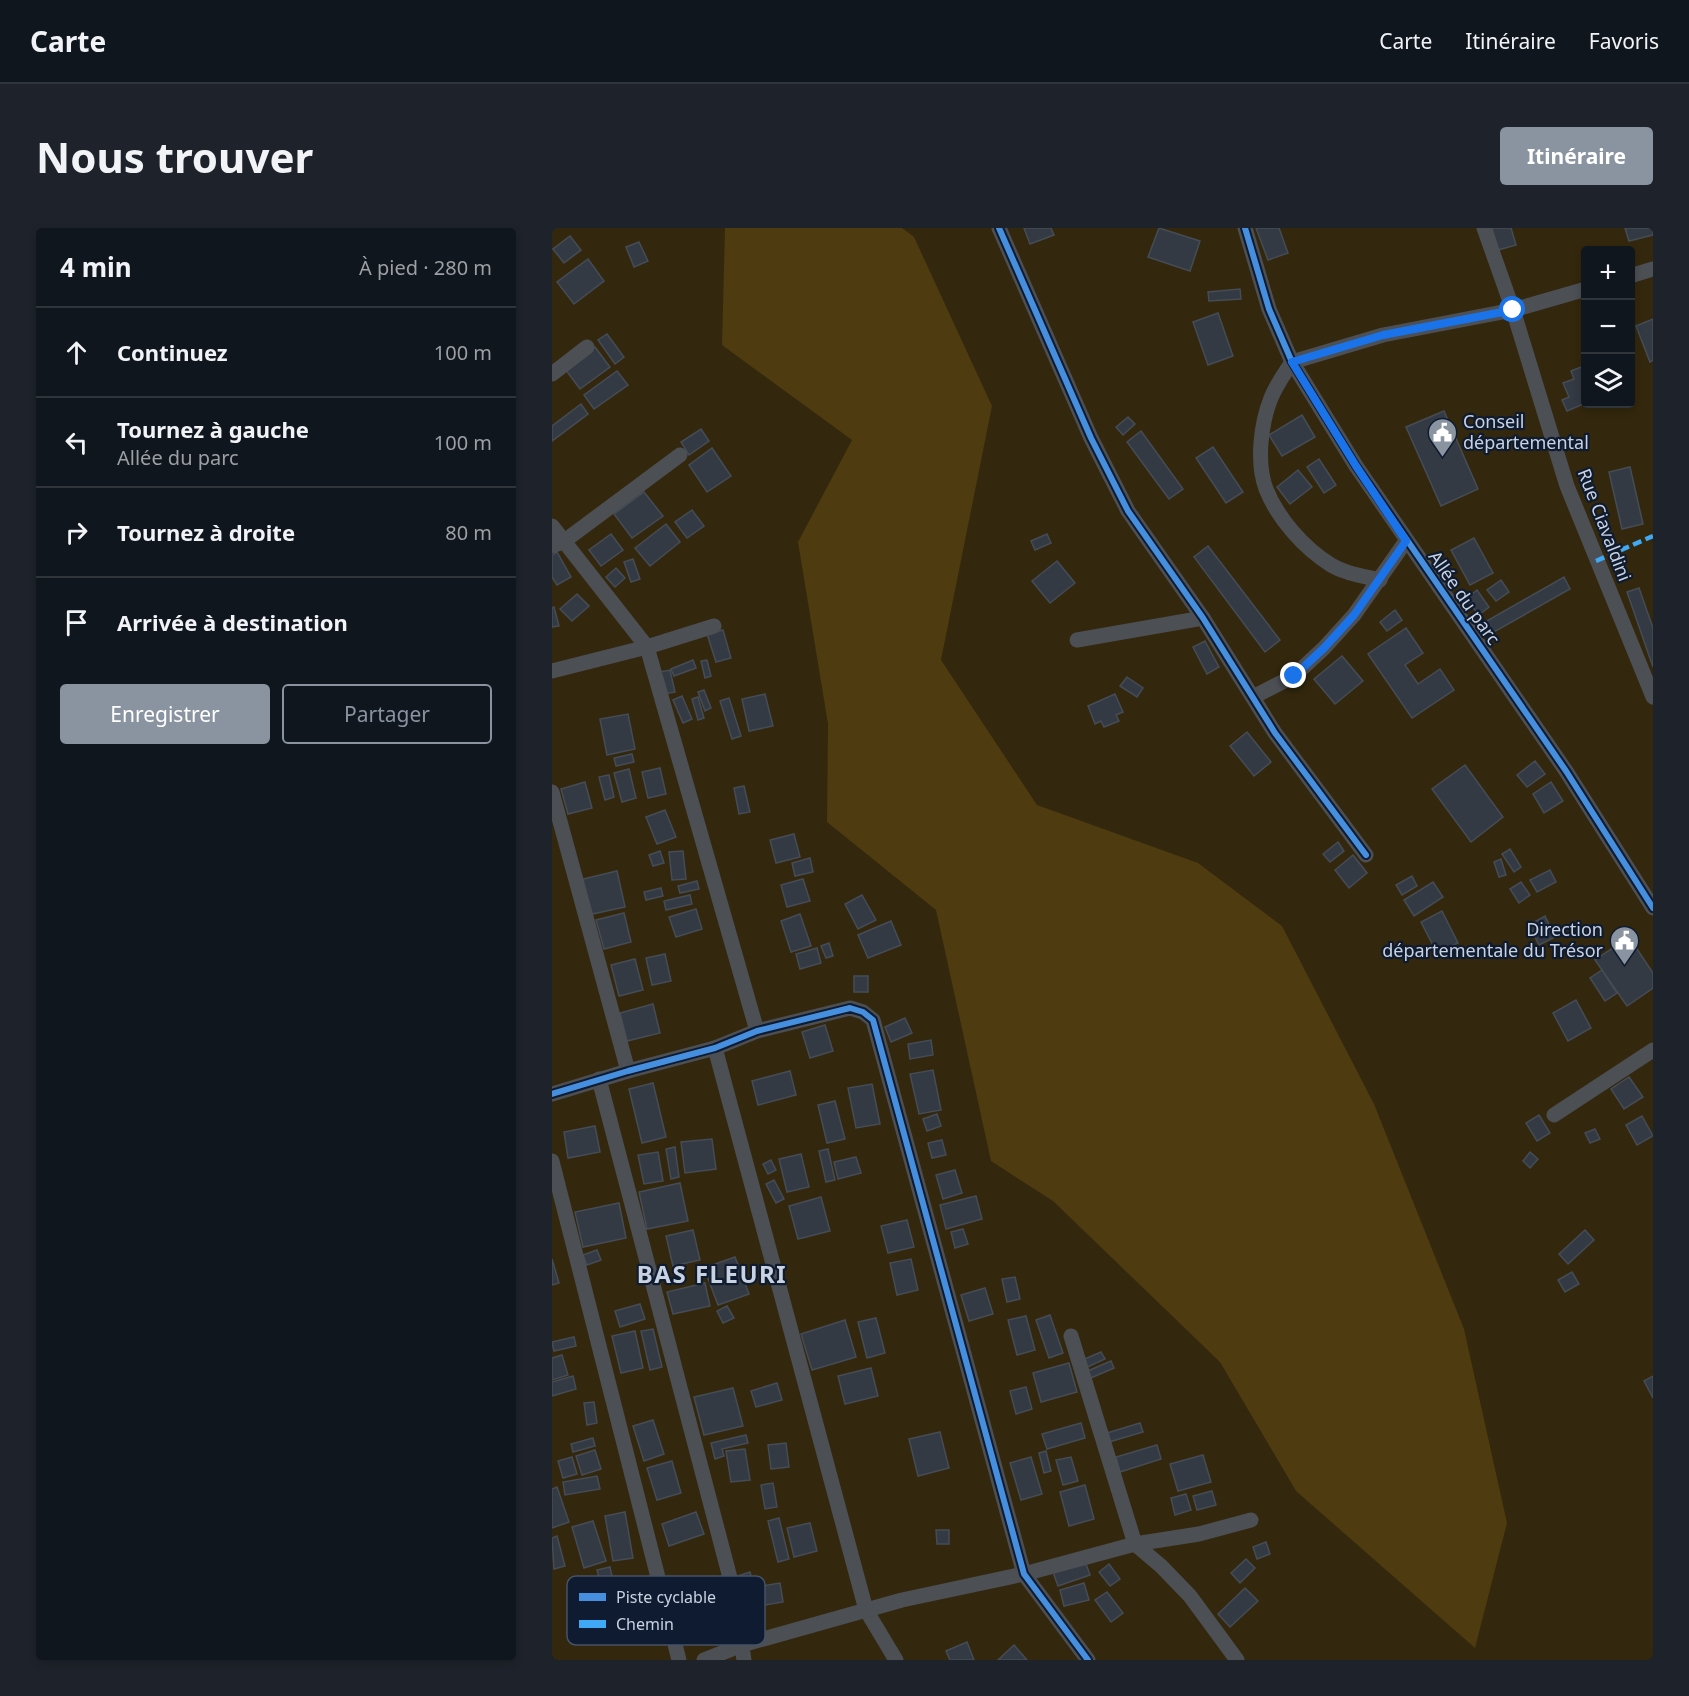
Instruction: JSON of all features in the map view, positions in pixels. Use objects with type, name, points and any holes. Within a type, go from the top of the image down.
[{"type":"street","points":[[999,228],[1090,438],[1128,511],[1203,618],[1275,733],[1366,855]]},
{"type":"street","name":"Allée du parc","points":[[1245,228],[1269,309],[1292,362],[1356,466],[1566,771],[1653,908]]},
{"type":"street","name":"Rue Ciavaldini","points":[[1484,228],[1513,310],[1567,486],[1653,697]]},
{"type":"street","points":[[1635,274],[1653,269]]},
{"type":"street","points":[[1380,580],[1332,566],[1311,550],[1287,523],[1266,488],[1261,462],[1264,423],[1271,396],[1292,362],[1383,335],[1513,310],[1581,290]]},
{"type":"street","points":[[552,374],[587,346]]},
{"type":"street","points":[[557,544],[680,456]]},
{"type":"street","points":[[552,526],[557,544],[647,647],[757,1031]]},
{"type":"street","points":[[1253,698],[1294,676],[1324,648],[1354,615],[1406,541]]},
{"type":"street","points":[[1077,640],[1203,618]]},
{"type":"street","points":[[552,671],[647,647],[714,626]]},
{"type":"street","points":[[552,792],[628,1071]]},
{"type":"street","points":[[552,1094],[715,1048],[757,1031],[850,1008],[863,1012],[873,1020],[1024,1574],[1088,1660]]},
{"type":"street","points":[[715,1048],[866,1610],[896,1660]]},
{"type":"street","points":[[1554,1115],[1653,1050]]},
{"type":"street","points":[[599,1079],[730,1576]]},
{"type":"street","points":[[552,1161],[658,1576]]},
{"type":"street","points":[[1071,1336],[1135,1544],[1161,1566],[1190,1596],[1237,1660]]},
{"type":"street","points":[[704,1660],[743,1653],[866,1610],[902,1600],[1024,1574],[1135,1544],[1199,1534],[1251,1520]]},
{"type":"street","points":[[675,1645],[679,1660]]},
{"type":"shaded area","points":[[552,228],[1653,228],[1653,1660],[552,1660]]},
{"type":"shaded area","points":[[725,228],[902,228],[914,237],[992,406],[941,660],[1037,805],[1198,863],[1282,926],[1374,1104],[1464,1329],[1507,1523],[1475,1648],[1296,1491],[1220,1362],[1053,1201],[991,1161],[936,910],[827,822],[828,724],[798,542],[852,440],[722,345]]},
{"type":"building","points":[[1024,228],[1051,228],[1054,235],[1030,244]]},
{"type":"building","points":[[1159,228],[1200,241],[1190,271],[1148,257]]},
{"type":"building","points":[[1256,228],[1279,228],[1288,253],[1268,260]]},
{"type":"building","points":[[1492,228],[1511,228],[1516,245],[1498,250]]},
{"type":"building","points":[[1625,228],[1653,228],[1653,235],[1629,241]]},
{"type":"building","points":[[570,236],[581,250],[564,263],[553,249]]},
{"type":"building","points":[[639,242],[648,261],[634,267],[626,247]]},
{"type":"building","points":[[588,259],[604,281],[574,304],[557,282]]},
{"type":"building","points":[[1240,289],[1241,299],[1209,301],[1208,292]]},
{"type":"building","points":[[1218,313],[1233,356],[1208,365],[1193,322]]},
{"type":"building","points":[[1653,319],[1653,360],[1650,362],[1636,326]]},
{"type":"building","points":[[607,334],[624,357],[615,364],[598,340]]},
{"type":"building","points":[[595,347],[610,367],[580,389],[565,369]]},
{"type":"building","points":[[1581,367],[1581,405],[1567,411],[1562,400],[1569,397],[1563,383],[1574,379],[1571,371]]},
{"type":"building","points":[[617,371],[628,385],[594,409],[584,395]]},
{"type":"building","points":[[581,404],[588,414],[552,441],[552,426]]},
{"type":"building","name":"Conseil départemental","points":[[1444,411],[1478,489],[1441,506],[1406,427]]},
{"type":"building","points":[[1302,415],[1315,437],[1282,456],[1269,435]]},
{"type":"building","points":[[1128,417],[1135,424],[1123,435],[1116,427]]},
{"type":"building","points":[[701,429],[709,441],[689,455],[681,442]]},
{"type":"building","points":[[1141,431],[1183,489],[1169,499],[1127,442]]},
{"type":"building","points":[[1213,447],[1243,492],[1226,503],[1196,458]]},
{"type":"building","points":[[712,448],[731,476],[707,492],[689,465]]},
{"type":"building","points":[[1319,459],[1336,485],[1324,493],[1307,467]]},
{"type":"building","points":[[1630,467],[1643,524],[1622,529],[1609,472]]},
{"type":"building","points":[[1298,470],[1312,487],[1290,504],[1277,487]]},
{"type":"building","points":[[644,492],[663,516],[632,538],[614,514]]},
{"type":"building","points":[[692,510],[704,526],[687,538],[675,522]]},
{"type":"building","points":[[666,524],[680,542],[650,566],[635,548]]},
{"type":"building","points":[[611,534],[623,550],[601,566],[589,550]]},
{"type":"building","points":[[1047,534],[1051,543],[1035,550],[1031,541]]},
{"type":"building","points":[[1474,538],[1493,573],[1470,585],[1451,550]]},
{"type":"building","points":[[1208,546],[1280,640],[1265,652],[1194,557]]},
{"type":"building","points":[[557,552],[571,577],[557,585],[552,577],[552,555]]},
{"type":"building","points":[[633,559],[640,579],[631,582],[624,562]]},
{"type":"building","points":[[1057,561],[1075,583],[1050,603],[1032,581]]},
{"type":"building","points":[[616,568],[625,578],[615,587],[606,577]]},
{"type":"building","points":[[1564,577],[1570,589],[1492,633],[1485,622]]},
{"type":"building","points":[[1501,580],[1509,592],[1496,601],[1487,590]]},
{"type":"building","points":[[1639,588],[1653,628],[1653,667],[1627,592]]},
{"type":"building","points":[[1477,590],[1489,607],[1479,615],[1466,599]]},
{"type":"building","points":[[577,594],[589,606],[572,621],[560,609]]},
{"type":"building","points":[[554,607],[559,626],[552,627],[552,608]]},
{"type":"building","points":[[1395,610],[1402,620],[1387,631],[1380,622]]},
{"type":"building","points":[[1406,628],[1423,653],[1405,665],[1418,684],[1440,669],[1454,690],[1412,718],[1368,654]]},
{"type":"building","points":[[723,630],[731,658],[716,662],[707,634]]},
{"type":"building","points":[[1205,641],[1219,667],[1207,674],[1193,647]]},
{"type":"building","points":[[1342,656],[1363,681],[1335,704],[1314,679]]},
{"type":"building","points":[[693,660],[696,668],[674,676],[671,669]]},
{"type":"building","points":[[707,660],[711,676],[705,678],[701,661]]},
{"type":"building","points":[[670,670],[675,692],[664,694],[659,672]]},
{"type":"building","points":[[1127,677],[1143,688],[1137,697],[1120,686]]},
{"type":"building","points":[[704,690],[711,708],[705,711],[698,692]]},
{"type":"building","points":[[765,694],[773,726],[749,731],[742,699]]},
{"type":"building","points":[[1115,694],[1123,712],[1116,715],[1119,721],[1104,727],[1101,721],[1095,724],[1088,706]]},
{"type":"building","points":[[682,696],[692,719],[683,723],[673,700]]},
{"type":"building","points":[[698,697],[704,718],[698,720],[692,699]]},
{"type":"building","points":[[729,698],[741,736],[732,739],[720,701]]},
{"type":"building","points":[[628,714],[635,749],[607,755],[600,719]]},
{"type":"building","points":[[1247,732],[1271,762],[1254,776],[1230,746]]},
{"type":"building","points":[[632,754],[634,762],[616,766],[614,758]]},
{"type":"building","points":[[1535,761],[1545,774],[1527,787],[1517,775]]},
{"type":"building","points":[[1465,765],[1503,817],[1471,842],[1432,789]]},
{"type":"building","points":[[660,768],[666,794],[648,798],[642,772]]},
{"type":"building","points":[[629,769],[636,798],[622,802],[614,773]]},
{"type":"building","points":[[609,775],[614,797],[605,800],[599,777]]},
{"type":"building","points":[[585,782],[592,808],[568,814],[561,789]]},
{"type":"building","points":[[1551,782],[1563,801],[1544,813],[1533,794]]},
{"type":"building","points":[[744,786],[750,812],[739,814],[734,788]]},
{"type":"building","points":[[665,810],[676,837],[657,844],[646,817]]},
{"type":"building","points":[[794,834],[800,857],[776,863],[770,840]]},
{"type":"building","points":[[1338,842],[1344,851],[1330,862],[1323,854]]},
{"type":"building","points":[[1510,849],[1521,867],[1514,872],[1502,854]]},
{"type":"building","points":[[660,851],[664,863],[653,866],[649,855]]},
{"type":"building","points":[[683,851],[686,879],[672,880],[669,852]]},
{"type":"building","points":[[1353,855],[1367,873],[1349,888],[1335,870]]},
{"type":"building","points":[[810,858],[813,872],[795,876],[792,863]]},
{"type":"building","points":[[1501,859],[1506,875],[1499,877],[1494,862]]},
{"type":"building","points":[[1550,870],[1556,882],[1537,892],[1530,880]]},
{"type":"building","points":[[617,871],[625,907],[588,915],[579,880]]},
{"type":"building","points":[[1412,876],[1417,886],[1402,895],[1396,885]]},
{"type":"building","points":[[803,879],[810,901],[787,907],[781,885]]},
{"type":"building","points":[[697,881],[699,889],[680,893],[678,886]]},
{"type":"building","points":[[1433,882],[1443,897],[1414,916],[1404,900]]},
{"type":"building","points":[[1521,882],[1530,895],[1519,903],[1510,889]]},
{"type":"building","points":[[661,888],[663,896],[646,900],[644,892]]},
{"type":"building","points":[[690,895],[692,904],[666,910],[664,901]]},
{"type":"building","points":[[862,895],[876,920],[858,929],[845,904]]},
{"type":"building","points":[[696,909],[702,929],[676,937],[669,917]]},
{"type":"building","points":[[1442,911],[1458,943],[1437,953],[1421,922]]},
{"type":"building","points":[[624,913],[631,942],[604,949],[596,920]]},
{"type":"building","points":[[800,914],[811,946],[791,952],[781,921]]},
{"type":"building","points":[[1545,916],[1555,937],[1539,945],[1529,925]]},
{"type":"building","points":[[891,921],[901,945],[868,958],[858,935]]},
{"type":"building","name":"Direction départementale du Trésor","points":[[1629,937],[1653,973],[1653,988],[1627,1006],[1595,960]]},
{"type":"building","points":[[829,943],[833,956],[826,958],[821,946]]},
{"type":"building","points":[[817,948],[821,963],[800,969],[796,954]]},
{"type":"building","points":[[665,954],[671,981],[652,985],[646,958]]},
{"type":"building","points":[[635,959],[643,990],[619,996],[611,965]]},
{"type":"building","points":[[1602,970],[1617,993],[1605,1001],[1590,978]]},
{"type":"building","points":[[854,976],[868,976],[868,992],[854,992]]},
{"type":"building","points":[[1576,1000],[1591,1028],[1568,1041],[1553,1013]]},
{"type":"building","points":[[653,1004],[660,1033],[627,1041],[620,1013]]},
{"type":"building","points":[[905,1018],[912,1033],[891,1042],[885,1027]]},
{"type":"building","points":[[825,1025],[833,1051],[810,1058],[802,1032]]},
{"type":"building","points":[[931,1040],[933,1055],[910,1059],[908,1044]]},
{"type":"building","points":[[933,1070],[941,1110],[919,1114],[910,1074]]},
{"type":"building","points":[[790,1071],[796,1095],[758,1105],[752,1081]]},
{"type":"building","points":[[1629,1077],[1643,1097],[1624,1109],[1611,1089]]},
{"type":"building","points":[[653,1083],[666,1137],[642,1143],[629,1089]]},
{"type":"building","points":[[872,1084],[880,1124],[856,1128],[848,1088]]},
{"type":"building","points":[[835,1101],[845,1139],[827,1143],[818,1105]]},
{"type":"building","points":[[937,1114],[941,1126],[927,1131],[923,1119]]},
{"type":"building","points":[[1539,1115],[1550,1133],[1537,1141],[1526,1123]]},
{"type":"building","points":[[1642,1116],[1653,1136],[1637,1145],[1626,1125]]},
{"type":"building","points":[[595,1126],[600,1152],[568,1158],[564,1132]]},
{"type":"building","points":[[1595,1129],[1600,1139],[1590,1143],[1585,1133]]},
{"type":"building","points":[[712,1139],[716,1169],[685,1173],[681,1142]]},
{"type":"building","points":[[942,1140],[946,1155],[932,1158],[928,1143]]},
{"type":"building","points":[[675,1147],[679,1177],[671,1179],[666,1149]]},
{"type":"building","points":[[828,1149],[835,1180],[826,1182],[819,1151]]},
{"type":"building","points":[[658,1152],[663,1181],[644,1184],[638,1155]]},
{"type":"building","points":[[1530,1152],[1538,1159],[1530,1168],[1523,1161]]},
{"type":"building","points":[[801,1154],[809,1187],[787,1192],[779,1159]]},
{"type":"building","points":[[856,1157],[861,1173],[838,1179],[834,1162]]},
{"type":"building","points":[[771,1160],[776,1170],[768,1174],[763,1164]]},
{"type":"building","points":[[955,1170],[962,1193],[943,1199],[936,1175]]},
{"type":"building","points":[[774,1180],[784,1199],[776,1203],[766,1184]]},
{"type":"building","points":[[680,1183],[688,1221],[647,1229],[639,1192]]},
{"type":"building","points":[[976,1196],[982,1219],[946,1229],[940,1205]]},
{"type":"building","points":[[821,1197],[830,1231],[798,1239],[789,1206]]},
{"type":"building","points":[[619,1203],[626,1238],[583,1247],[575,1212]]},
{"type":"building","points":[[907,1220],[914,1247],[888,1253],[881,1226]]},
{"type":"building","points":[[963,1229],[968,1244],[955,1248],[951,1232]]},
{"type":"building","points":[[693,1230],[700,1260],[673,1266],[666,1236]]},
{"type":"building","points":[[1585,1230],[1594,1240],[1568,1264],[1559,1254]]},
{"type":"building","points":[[597,1250],[601,1260],[587,1265],[583,1255]]},
{"type":"building","points":[[735,1257],[749,1294],[718,1305],[704,1268]]},
{"type":"building","points":[[552,1259],[559,1283],[552,1285]]},
{"type":"building","points":[[911,1259],[918,1290],[897,1295],[890,1263]]},
{"type":"building","points":[[1572,1272],[1579,1284],[1565,1292],[1558,1280]]},
{"type":"building","points":[[1015,1277],[1020,1299],[1007,1302],[1002,1279]]},
{"type":"building","points":[[705,1283],[710,1306],[673,1314],[667,1292]]},
{"type":"building","points":[[985,1288],[993,1314],[969,1321],[961,1295]]},
{"type":"building","points":[[640,1304],[645,1319],[620,1327],[615,1311]]},
{"type":"building","points":[[727,1306],[734,1318],[723,1323],[717,1311]]},
{"type":"building","points":[[1050,1315],[1063,1353],[1049,1358],[1036,1320]]},
{"type":"building","points":[[1026,1316],[1035,1350],[1017,1355],[1008,1320]]},
{"type":"building","points":[[876,1318],[885,1353],[867,1358],[858,1322]]},
{"type":"building","points":[[845,1320],[856,1357],[812,1370],[801,1334]]},
{"type":"building","points":[[653,1329],[662,1367],[650,1370],[641,1331]]},
{"type":"building","points":[[635,1331],[643,1368],[621,1373],[612,1336]]},
{"type":"building","points":[[574,1337],[576,1346],[554,1351],[552,1342]]},
{"type":"building","points":[[1101,1352],[1105,1359],[1083,1369],[1080,1361]]},
{"type":"building","points":[[562,1355],[568,1375],[552,1380],[552,1358]]},
{"type":"building","points":[[1111,1361],[1114,1368],[1086,1380],[1083,1373]]},
{"type":"building","points":[[1069,1363],[1077,1392],[1041,1402],[1033,1373]]},
{"type":"building","points":[[871,1368],[878,1396],[845,1404],[838,1376]]},
{"type":"building","points":[[573,1376],[576,1389],[552,1396],[552,1382]]},
{"type":"building","points":[[1653,1376],[1653,1398],[1644,1381]]},
{"type":"building","points":[[777,1383],[782,1400],[756,1407],[751,1391]]},
{"type":"building","points":[[1026,1387],[1032,1409],[1016,1414],[1010,1391]]},
{"type":"building","points":[[733,1388],[743,1426],[704,1435],[694,1397]]},
{"type":"building","points":[[594,1402],[597,1423],[587,1425],[584,1403]]},
{"type":"building","points":[[653,1420],[664,1454],[644,1461],[633,1426]]},
{"type":"building","points":[[1081,1423],[1085,1438],[1047,1449],[1042,1434]]},
{"type":"building","points":[[1140,1423],[1143,1432],[1109,1442],[1107,1433]]},
{"type":"building","points":[[940,1432],[949,1468],[918,1476],[909,1439]]},
{"type":"building","points":[[746,1435],[748,1443],[722,1449],[724,1456],[715,1459],[711,1443]]},
{"type":"building","points":[[593,1438],[595,1446],[573,1452],[571,1444]]},
{"type":"building","points":[[786,1443],[789,1467],[771,1469],[768,1445]]},
{"type":"building","points":[[1157,1445],[1161,1459],[1120,1472],[1116,1457]]},
{"type":"building","points":[[745,1449],[750,1480],[731,1482],[726,1451]]},
{"type":"building","points":[[595,1450],[601,1469],[582,1475],[576,1456]]},
{"type":"building","points":[[1046,1451],[1051,1471],[1044,1473],[1039,1453]]},
{"type":"building","points":[[1203,1455],[1211,1482],[1178,1491],[1170,1464]]},
{"type":"building","points":[[572,1457],[577,1474],[563,1478],[558,1461]]},
{"type":"building","points":[[1031,1457],[1042,1494],[1021,1500],[1010,1463]]},
{"type":"building","points":[[1071,1457],[1078,1481],[1063,1485],[1056,1460]]},
{"type":"building","points":[[672,1461],[681,1493],[657,1500],[647,1468]]},
{"type":"building","points":[[597,1476],[600,1489],[565,1495],[563,1482]]},
{"type":"building","points":[[773,1483],[777,1507],[765,1509],[761,1485]]},
{"type":"building","points":[[1085,1485],[1094,1519],[1069,1526],[1060,1492]]},
{"type":"building","points":[[557,1487],[569,1522],[552,1528],[552,1489]]},
{"type":"building","points":[[1212,1491],[1216,1505],[1197,1510],[1193,1496]]},
{"type":"building","points":[[1186,1494],[1191,1510],[1175,1515],[1171,1498]]},
{"type":"building","points":[[625,1512],[633,1558],[613,1561],[605,1516]]},
{"type":"building","points":[[696,1512],[704,1534],[669,1546],[662,1524]]},
{"type":"building","points":[[779,1518],[789,1559],[778,1562],[768,1521]]},
{"type":"building","points":[[593,1521],[606,1561],[584,1568],[572,1527]]},
{"type":"building","points":[[810,1523],[817,1551],[794,1557],[787,1528]]},
{"type":"building","points":[[936,1530],[949,1530],[949,1544],[937,1544]]},
{"type":"building","points":[[557,1536],[565,1566],[554,1569],[552,1538]]},
{"type":"building","points":[[1266,1542],[1270,1554],[1257,1559],[1253,1547]]},
{"type":"building","points":[[1246,1559],[1255,1568],[1240,1583],[1231,1573]]},
{"type":"building","points":[[1085,1561],[1090,1575],[1058,1586],[1053,1572]]},
{"type":"building","points":[[1109,1564],[1120,1579],[1110,1586],[1099,1572]]},
{"type":"building","points":[[610,1567],[612,1576],[599,1576],[597,1570]]},
{"type":"building","points":[[750,1572],[751,1576],[738,1576]]},
{"type":"building","points":[[780,1583],[783,1602],[765,1605],[765,1585]]},
{"type":"building","points":[[1084,1583],[1089,1600],[1064,1606],[1060,1590]]},
{"type":"building","points":[[1245,1588],[1258,1601],[1230,1627],[1218,1614]]},
{"type":"building","points":[[1107,1592],[1123,1613],[1111,1622],[1095,1600]]},
{"type":"building","points":[[967,1642],[974,1660],[950,1660],[946,1651]]},
{"type":"building","points":[[1014,1645],[1027,1660],[998,1660]]},
{"type":"marked path","points":[[1596,561],[1653,536]]},
{"type":"cycle path","points":[[999,228],[1091,438],[1128,511],[1203,618],[1275,733],[1366,855]]},
{"type":"cycle path","points":[[1245,228],[1269,309],[1292,362],[1356,466],[1566,771],[1653,908]]},
{"type":"cycle path","points":[[552,1094],[715,1048],[757,1031],[850,1008],[863,1012],[873,1020],[1024,1574],[1088,1660]]},
{"type":"place","name":"Conseil départemental","points":[[1442,458]]},
{"type":"place","name":"Direction départementale du Trésor","points":[[1624,966]]},
{"type":"district","name":"BAS FLEURI","points":[[712,1275]]},
{"type":"route","points":[[1294,676],[1354,615],[1406,541],[1356,466],[1292,362],[1383,335],[1513,310]]}]
